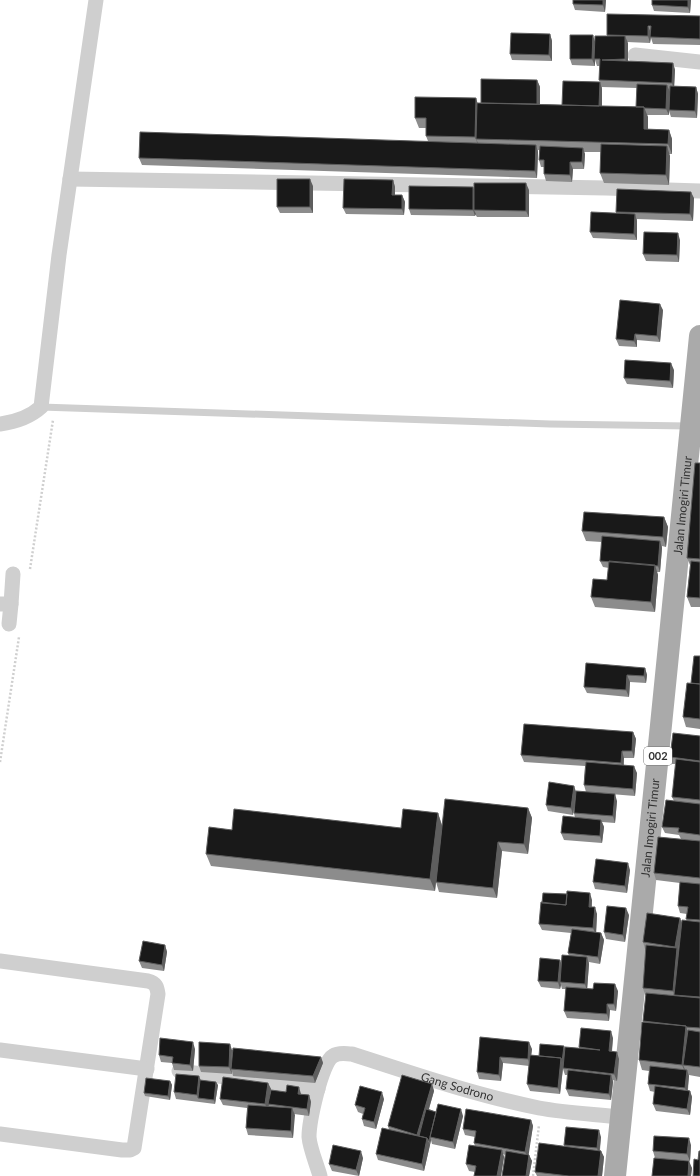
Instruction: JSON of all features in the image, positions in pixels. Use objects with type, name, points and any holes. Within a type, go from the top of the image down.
[{"type":"main road","name":"Jalan Imogiri Timur","points":[[615,1176],[694,435],[700,336]]},
{"type":"street","points":[[0,424],[34,414],[42,407],[59,255],[96,0]]},
{"type":"street","points":[[635,54],[700,62]]},
{"type":"street","points":[[70,179],[700,191]]},
{"type":"street","points":[[9,624],[5,604],[13,574]]},
{"type":"street","points":[[0,961],[148,981],[155,984],[158,988],[134,1148],[130,1150],[0,1134]]},
{"type":"street","points":[[0,1050],[147,1069]]},
{"type":"street","name":"Gang Sodrono","points":[[318,1089],[325,1066],[329,1060],[334,1056],[352,1054],[496,1098],[541,1108],[621,1117]]},
{"type":"street","points":[[178,1071],[318,1089],[309,1138],[320,1176]]},
{"type":"lane","points":[[42,407],[550,424],[694,435]]},
{"type":"path","points":[[533,1176],[541,1108]]},
{"type":"building","points":[[573,0],[603,0],[603,5],[573,4]]},
{"type":"building","points":[[652,0],[688,0],[688,7],[652,5]]},
{"type":"building","points":[[607,14],[700,16],[700,39],[650,37],[651,26],[648,26],[648,36],[607,35]]},
{"type":"building","points":[[511,33],[550,34],[549,55],[510,54]]},
{"type":"building","points":[[570,35],[593,35],[592,59],[570,59]]},
{"type":"building","points":[[595,36],[625,36],[625,59],[602,60],[673,63],[672,83],[599,80],[600,59],[594,59]]},
{"type":"building","points":[[481,79],[537,80],[537,104],[481,103]]},
{"type":"building","points":[[563,81],[600,82],[599,106],[562,105]]},
{"type":"building","points":[[637,84],[667,85],[666,109],[636,107]]},
{"type":"building","points":[[670,86],[696,87],[695,111],[669,110]]},
{"type":"building","points":[[415,97],[476,98],[475,137],[426,136],[426,118],[415,118]]},
{"type":"building","points":[[477,103],[644,107],[644,129],[669,130],[668,144],[476,139]]},
{"type":"building","points":[[140,132],[536,145],[535,171],[139,158]]},
{"type":"building","points":[[601,144],[667,146],[666,175],[600,173]]},
{"type":"building","points":[[540,146],[583,148],[582,162],[570,162],[570,175],[544,174],[544,160],[539,160]]},
{"type":"building","points":[[277,179],[310,179],[310,207],[277,207]]},
{"type":"building","points":[[344,179],[393,180],[392,195],[402,195],[402,209],[343,208]]},
{"type":"building","points":[[474,183],[526,183],[526,211],[474,210]]},
{"type":"building","points":[[409,186],[473,187],[473,210],[409,209]]},
{"type":"building","points":[[617,189],[691,192],[690,214],[616,212]]},
{"type":"building","points":[[591,212],[635,214],[634,234],[590,232]]},
{"type":"building","points":[[644,232],[678,233],[677,255],[643,254]]},
{"type":"building","points":[[620,300],[660,304],[657,336],[635,334],[634,341],[616,339]]},
{"type":"building","points":[[625,360],[671,363],[670,381],[624,378]]},
{"type":"building","points":[[695,463],[700,463],[700,559],[687,558]]},
{"type":"building","points":[[584,512],[664,517],[663,537],[582,531]]},
{"type":"building","points":[[602,536],[660,541],[658,566],[600,561]]},
{"type":"building","points":[[609,561],[655,565],[651,602],[591,597],[593,579],[607,580]]},
{"type":"building","points":[[691,561],[700,562],[700,598],[687,597]]},
{"type":"building","points":[[694,656],[700,656],[700,684],[691,683]]},
{"type":"building","points":[[586,663],[645,668],[644,676],[627,675],[626,690],[584,687]]},
{"type":"building","points":[[687,683],[700,684],[700,719],[683,717]]},
{"type":"building","points":[[524,724],[633,732],[632,751],[622,751],[621,763],[521,755]]},
{"type":"building","points":[[673,733],[700,736],[700,761],[670,757]]},
{"type":"building","points":[[676,759],[700,762],[700,800],[672,797]]},
{"type":"building","points":[[586,762],[634,766],[633,789],[584,785]]},
{"type":"building","points":[[549,782],[574,786],[571,808],[546,805]]},
{"type":"building","points":[[576,791],[615,794],[613,816],[574,813]]},
{"type":"building","points":[[445,799],[528,808],[524,844],[498,842],[493,888],[436,882]]},
{"type":"building","points":[[666,800],[700,804],[700,835],[678,832],[679,828],[662,827]]},
{"type":"building","points":[[234,809],[401,828],[403,809],[438,813],[430,879],[206,854],[209,827],[232,830]]},
{"type":"building","points":[[563,816],[601,820],[600,836],[561,833]]},
{"type":"building","points":[[658,837],[700,841],[700,878],[654,873]]},
{"type":"building","points":[[596,859],[628,863],[625,886],[593,882]]},
{"type":"building","points":[[680,882],[700,884],[700,920],[686,919],[688,907],[678,906]]},
{"type":"building","points":[[567,891],[590,893],[589,907],[595,907],[593,928],[539,924],[541,902],[566,905]]},
{"type":"building","points":[[543,893],[567,894],[566,905],[542,903]]},
{"type":"building","points":[[607,906],[626,908],[623,935],[604,932]]},
{"type":"building","points":[[647,913],[680,918],[675,947],[643,942]]},
{"type":"building","points":[[682,920],[700,922],[700,997],[674,995]]},
{"type":"building","points":[[572,929],[601,933],[598,957],[568,953]]},
{"type":"building","points":[[143,941],[165,945],[162,965],[139,961]]},
{"type":"building","points":[[646,945],[677,948],[673,991],[643,988]]},
{"type":"building","points":[[562,955],[587,957],[585,984],[560,982]]},
{"type":"building","points":[[540,958],[560,960],[558,982],[538,981]]},
{"type":"building","points":[[594,983],[615,984],[614,1004],[607,1004],[607,1014],[564,1011],[566,987],[593,989]]},
{"type":"building","points":[[646,993],[700,998],[700,1028],[643,1021]]},
{"type":"building","points":[[642,1022],[686,1026],[682,1065],[639,1060]]},
{"type":"building","points":[[581,1028],[611,1031],[609,1051],[617,1052],[614,1074],[563,1068],[565,1047],[600,1050],[579,1047]]},
{"type":"building","points":[[688,1030],[700,1032],[700,1067],[683,1065]]},
{"type":"building","points":[[480,1037],[529,1042],[528,1059],[500,1057],[499,1075],[477,1072]]},
{"type":"building","points":[[160,1038],[193,1042],[190,1065],[172,1063],[173,1057],[159,1055]]},
{"type":"building","points":[[199,1042],[230,1044],[229,1067],[199,1066]]},
{"type":"building","points":[[540,1044],[564,1046],[562,1062],[561,1058],[539,1056]]},
{"type":"building","points":[[233,1048],[321,1057],[313,1076],[231,1069]]},
{"type":"building","points":[[530,1055],[561,1058],[558,1088],[527,1084]]},
{"type":"building","points":[[650,1066],[687,1070],[685,1088],[648,1084]]},
{"type":"building","points":[[568,1070],[611,1075],[609,1094],[566,1089]]},
{"type":"building","points":[[176,1074],[199,1076],[197,1095],[174,1092]]},
{"type":"building","points":[[402,1075],[432,1084],[417,1135],[388,1126]]},
{"type":"building","points":[[223,1077],[268,1083],[265,1104],[220,1099]]},
{"type":"building","points":[[146,1078],[170,1081],[168,1096],[144,1093]]},
{"type":"building","points":[[200,1080],[216,1082],[214,1100],[198,1098]]},
{"type":"building","points":[[287,1085],[299,1087],[298,1094],[309,1095],[307,1109],[268,1104],[271,1090],[286,1092]]},
{"type":"building","points":[[360,1086],[382,1092],[374,1122],[362,1119],[365,1108],[355,1105]]},
{"type":"building","points":[[655,1086],[690,1091],[687,1109],[653,1104]]},
{"type":"building","points":[[438,1104],[461,1109],[453,1142],[430,1137]]},
{"type":"building","points":[[248,1105],[292,1108],[291,1131],[246,1128]]},
{"type":"building","points":[[426,1109],[436,1112],[429,1141],[427,1138],[419,1136]]},
{"type":"building","points":[[466,1109],[531,1120],[525,1152],[474,1143],[476,1131],[463,1129]]},
{"type":"building","points":[[566,1127],[599,1130],[597,1148],[564,1145]]},
{"type":"building","points":[[382,1128],[427,1138],[422,1164],[376,1154]]},
{"type":"building","points":[[654,1136],[689,1138],[687,1154],[653,1151]]},
{"type":"building","points":[[539,1143],[601,1151],[598,1176],[569,1176],[535,1172]]},
{"type":"building","points":[[333,1145],[361,1151],[356,1170],[329,1164]]},
{"type":"building","points":[[469,1145],[502,1150],[497,1176],[474,1176],[476,1166],[466,1164]]},
{"type":"building","points":[[506,1151],[529,1155],[526,1176],[502,1176]]},
{"type":"building","points":[[699,1151],[700,1176],[693,1176],[694,1159],[698,1160]]},
{"type":"building","points":[[654,1158],[689,1161],[688,1176],[652,1176]]}]
